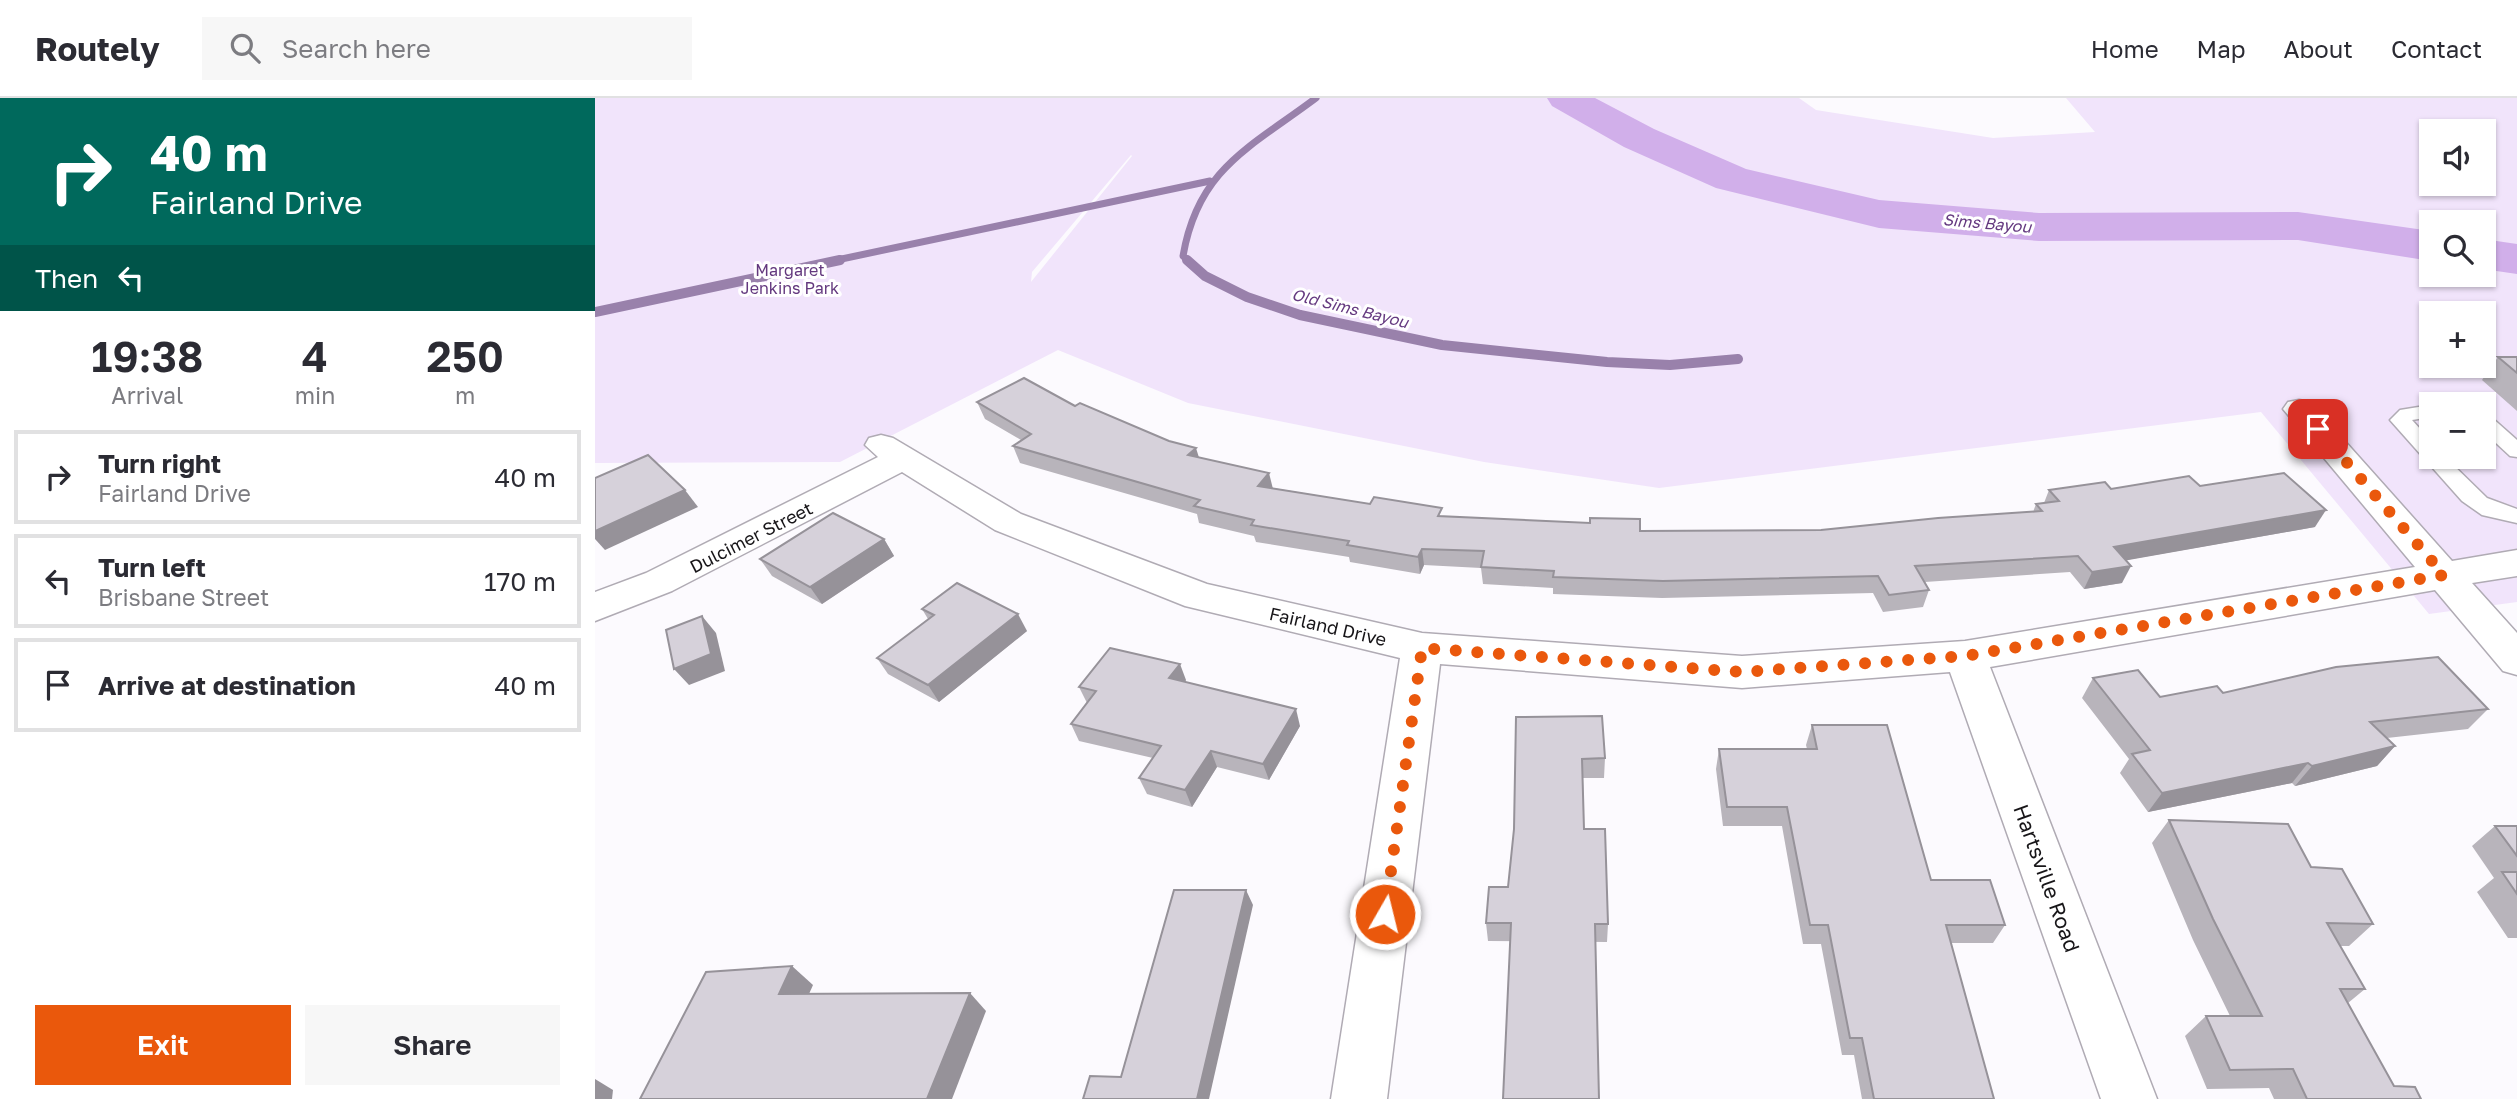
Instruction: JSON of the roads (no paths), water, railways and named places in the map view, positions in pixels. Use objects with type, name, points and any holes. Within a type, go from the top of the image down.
[{"type":"street","points":[[2299,409],[2517,660]]},
{"type":"street","name":"Fairland Drive","points":[[892,452],[1008,522],[1199,596],[1422,648],[1742,672],[1965,656],[2517,563]]},
{"type":"street","name":"Dulcimer Street","points":[[595,607],[659,582],[892,452]]},
{"type":"street","points":[[1359,1099],[1422,648]]},
{"type":"street","name":"Hartsville Road","points":[[1965,656],[2129,1099]]},
{"type":"lane","points":[[2419,412],[2407,414],[2400,421],[2419,441]]},
{"type":"lane","points":[[2496,431],[2517,451]]},
{"type":"lane","points":[[2445,469],[2479,505],[2499,515],[2517,516]]},
{"type":"waterway","name":"Old Sims Bayou","points":[[1189,261],[1183,256],[1190,226],[1201,201],[1215,180],[1249,146],[1316,98]]},
{"type":"waterway","name":"Sims Bayou","points":[[1566,98],[1639,138],[1732,179],[1879,214],[2039,227],[2298,226],[2419,244]]},
{"type":"waterway","points":[[832,261],[1210,181]]},
{"type":"waterway","name":"Sims Bayou","points":[[2496,256],[2517,259]]},
{"type":"waterway","points":[[595,312],[840,260]]},
{"type":"waterway","name":"Old Sims Bayou","points":[[1187,260],[1205,276],[1247,297],[1300,315],[1442,345],[1607,362],[1670,365],[1738,359]]},
{"type":"park label","name":"Margaret Jenkins Park","points":[[790,279]]}]
